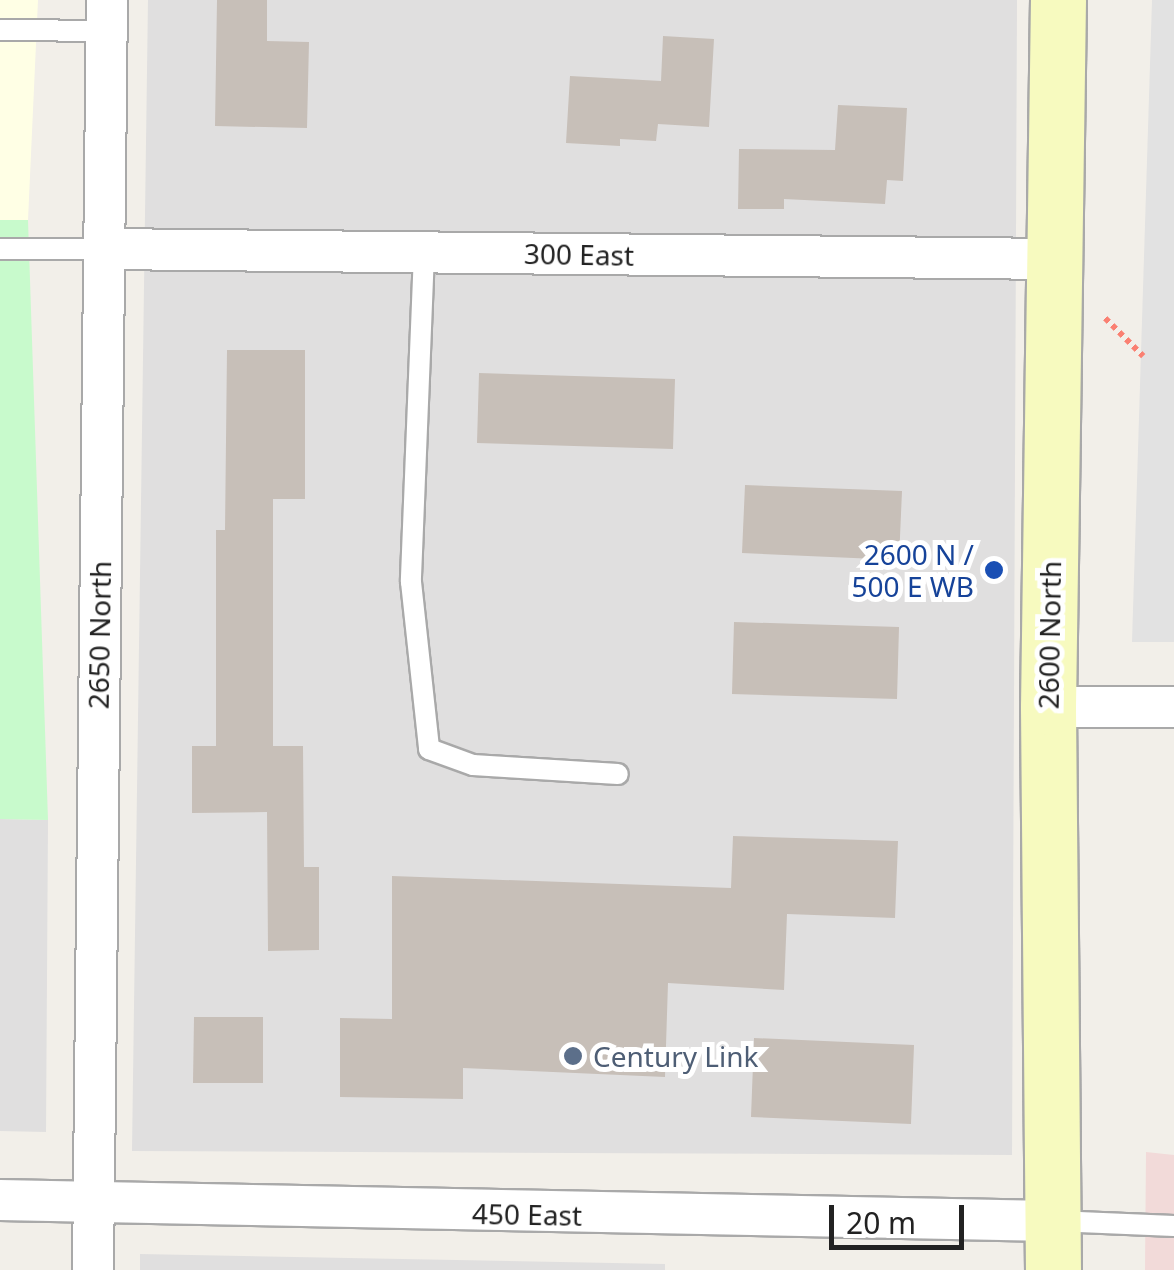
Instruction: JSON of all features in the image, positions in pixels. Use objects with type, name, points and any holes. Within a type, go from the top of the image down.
[{"type":"main road","name":"2600 North","points":[[1053,1246],[1048,707],[1058,0]]},
{"type":"street","name":"2650 North","points":[[93,1270],[107,16]]},
{"type":"street","name":"300 East","points":[[103,249],[1055,260]]},
{"type":"street","points":[[1048,707],[1174,707]]},
{"type":"street","name":"450 East","points":[[0,1200],[1053,1246]]},
{"type":"lane","points":[[0,30],[107,16]]},
{"type":"lane","points":[[0,249],[103,249]]},
{"type":"lane","points":[[424,252],[411,582],[430,749],[473,765],[618,774]]},
{"type":"lane","points":[[1053,1246],[1174,1226]]},
{"type":"path","points":[[1101,314],[1143,356]]},
{"type":"shaded area","points":[[0,0],[38,0],[28,220],[0,220]]},
{"type":"shaded area","points":[[148,0],[1017,0],[1012,1155],[132,1151]]},
{"type":"shaded area","points":[[1152,0],[1174,0],[1174,642],[1132,642]]},
{"type":"shaded area","points":[[0,819],[48,820],[46,1132],[0,1131]]},
{"type":"shaded area","points":[[1146,1152],[1174,1155],[1174,1270],[1145,1270]]},
{"type":"shaded area","points":[[140,1254],[665,1264],[665,1270],[140,1270]]},
{"type":"green space","points":[[0,220],[28,220],[48,820],[0,819]]},
{"type":"building","points":[[217,0],[267,0],[267,41],[309,42],[307,128],[215,126]]},
{"type":"building","points":[[663,36],[714,39],[709,127],[658,124],[656,141],[620,139],[620,146],[566,143],[570,76],[661,81]]},
{"type":"building","points":[[838,105],[907,108],[903,181],[887,180],[885,204],[784,199],[784,209],[738,209],[739,149],[835,150]]},
{"type":"building","points":[[227,350],[305,350],[305,499],[273,499],[273,746],[303,746],[304,867],[319,867],[319,950],[268,951],[267,812],[192,813],[192,746],[216,746],[216,530],[225,530]]},
{"type":"building","points":[[479,373],[675,379],[673,449],[477,443]]},
{"type":"building","points":[[745,485],[902,491],[899,560],[742,553]]},
{"type":"building","points":[[734,622],[899,627],[897,699],[732,694]]},
{"type":"building","points":[[733,836],[898,841],[895,918],[787,914],[784,990],[668,983],[665,1077],[463,1068],[463,1099],[340,1097],[340,1018],[392,1019],[392,876],[731,888]]},
{"type":"building","points":[[194,1017],[263,1017],[263,1083],[193,1083]]},
{"type":"building","points":[[754,1038],[914,1045],[911,1124],[751,1117]]},
{"type":"place","name":"2600 N / 500 E WB","points":[[994,570]]},
{"type":"place","name":"Century Link","points":[[573,1056]]}]
